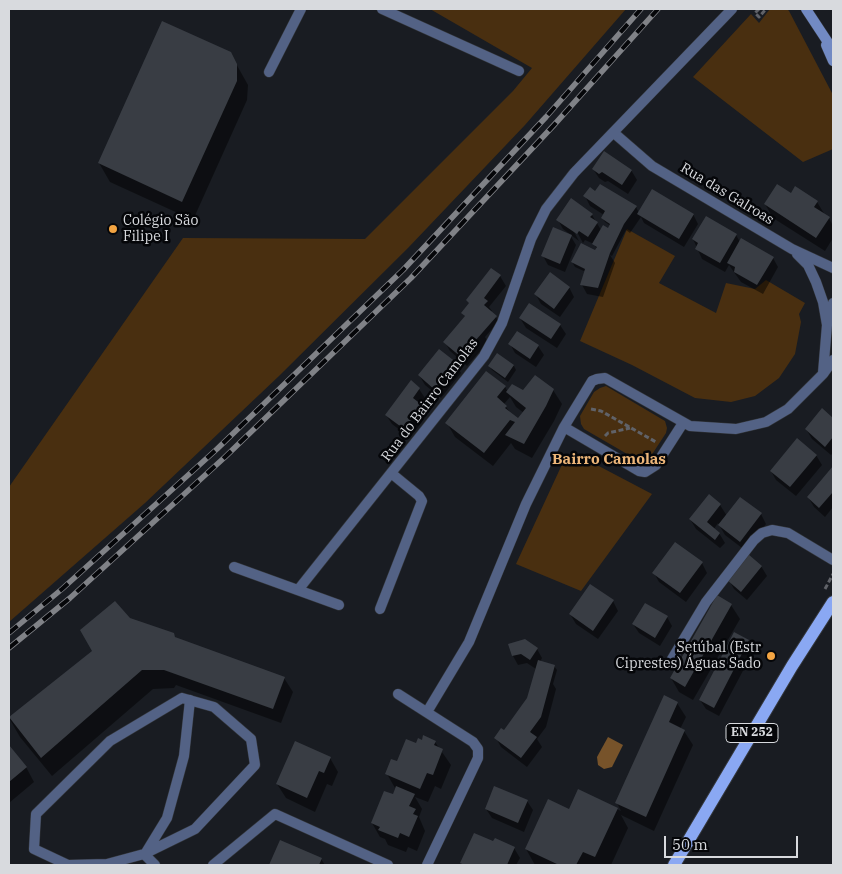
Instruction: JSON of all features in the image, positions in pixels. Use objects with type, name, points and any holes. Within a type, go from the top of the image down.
[{"type":"main road","points":[[806,9],[833,50]]},
{"type":"main road","points":[[820,31],[833,61]]},
{"type":"main road","name":"EN 252","points":[[674,865],[796,659],[833,602]]},
{"type":"street","points":[[269,72],[301,9]]},
{"type":"street","points":[[382,9],[519,71]]},
{"type":"street","name":"Rua do Bairro Camolas","points":[[298,590],[484,356],[502,323],[531,239],[546,209],[574,173],[732,9]]},
{"type":"street","name":"Rua das Galroas","points":[[614,133],[650,164],[792,248],[833,268]]},
{"type":"street","points":[[792,248],[808,265],[822,302],[826,325],[823,374]]},
{"type":"street","points":[[826,325],[833,302]]},
{"type":"street","points":[[427,712],[469,642],[526,504],[564,427],[590,383],[602,378],[623,387],[683,423],[697,427],[736,429],[766,422],[780,414],[795,403],[823,374],[833,360]]},
{"type":"street","points":[[564,427],[639,471],[645,472],[656,465],[683,423]]},
{"type":"street","points":[[380,609],[422,503],[422,499],[419,496],[391,473]]},
{"type":"street","points":[[669,664],[706,602],[754,540],[762,533],[772,530],[788,532],[833,560]]},
{"type":"street","points":[[234,567],[339,605]]},
{"type":"street","points":[[398,694],[477,746],[478,758],[427,865]]},
{"type":"street","points":[[182,698],[214,707],[251,738],[256,765],[195,829],[144,854],[107,864],[68,865],[34,849],[36,814],[110,741],[182,698]]},
{"type":"street","points":[[144,854],[167,818],[184,756],[190,700]]},
{"type":"street","points":[[213,865],[275,814],[388,865]]},
{"type":"street","points":[[144,854],[155,865]]},
{"type":"path","points":[[759,9],[755,13],[759,17],[766,9]]},
{"type":"path","points":[[601,411],[659,444]]},
{"type":"path","points":[[602,438],[608,433],[630,428]]},
{"type":"shaded area","points":[[430,9],[626,9],[525,125],[408,248],[279,376],[145,503],[9,622],[9,487],[183,238],[365,239],[513,91],[532,68]]},
{"type":"shaded area","points":[[770,9],[787,9],[789,11],[833,95],[833,149],[803,162],[693,77],[751,14],[759,23]]},
{"type":"shaded area","points":[[627,229],[675,256],[659,283],[716,313],[726,283],[755,289],[766,280],[805,303],[799,314],[801,322],[795,354],[779,378],[755,396],[731,402],[695,398],[632,365],[580,341]]},
{"type":"shaded area","points":[[606,386],[665,421],[666,433],[651,456],[639,460],[634,458],[584,429],[580,416],[594,392]]},
{"type":"shaded area","points":[[574,453],[652,494],[581,591],[516,564],[565,458]]},
{"type":"shaded area","points":[[608,737],[623,745],[612,767],[604,769],[598,765],[597,757]]},
{"type":"building","points":[[162,21],[231,52],[237,64],[237,81],[182,202],[98,163]]},
{"type":"building","points":[[604,151],[632,170],[622,185],[602,172],[599,174],[592,169]]},
{"type":"building","points":[[600,184],[637,206],[624,224],[610,253],[598,288],[580,285],[585,269],[571,262],[581,243],[595,250],[597,247],[592,244],[603,225],[608,228],[610,224],[601,218],[605,211],[583,196],[590,187],[595,191]]},
{"type":"building","points":[[777,184],[791,193],[795,186],[818,201],[814,207],[830,217],[816,238],[764,204]]},
{"type":"building","points":[[652,189],[694,214],[679,239],[637,214]]},
{"type":"building","points":[[571,198],[593,214],[590,217],[598,222],[588,237],[579,231],[577,234],[556,220]]},
{"type":"building","points":[[706,216],[737,234],[720,263],[695,249],[698,243],[692,239]]},
{"type":"building","points":[[553,227],[572,235],[560,264],[541,256]]},
{"type":"building","points":[[741,238],[774,257],[757,285],[734,272],[735,267],[727,263]]},
{"type":"building","points":[[491,268],[501,275],[484,298],[488,301],[484,305],[497,316],[461,357],[443,342],[465,316],[461,313],[469,303],[466,300]]},
{"type":"building","points":[[550,272],[570,287],[554,309],[534,294]]},
{"type":"building","points":[[529,303],[561,324],[551,339],[519,318]]},
{"type":"building","points":[[517,331],[539,345],[530,359],[508,344]]},
{"type":"building","points":[[439,349],[457,363],[435,390],[418,375]]},
{"type":"building","points":[[497,353],[514,365],[505,378],[488,366]]},
{"type":"building","points":[[486,371],[506,386],[497,397],[507,406],[505,408],[518,418],[526,408],[506,392],[512,384],[523,390],[535,375],[554,389],[524,444],[505,435],[515,422],[510,420],[484,453],[445,423]]},
{"type":"building","points":[[411,380],[420,388],[413,398],[422,405],[404,429],[385,415]]},
{"type":"building","points":[[822,408],[833,418],[833,437],[825,447],[805,429]]},
{"type":"building","points":[[797,438],[817,455],[790,487],[770,471]]},
{"type":"building","points":[[833,466],[833,492],[819,508],[807,497]]},
{"type":"building","points":[[709,494],[721,504],[707,522],[720,533],[715,540],[689,519]]},
{"type":"building","points":[[740,497],[762,513],[740,542],[718,525]]},
{"type":"building","points":[[675,542],[703,562],[680,593],[652,573]]},
{"type":"building","points":[[748,554],[762,566],[741,592],[727,580]]},
{"type":"building","points":[[590,584],[614,600],[593,631],[569,614]]},
{"type":"building","points":[[717,595],[732,604],[685,687],[670,678]]},
{"type":"building","points":[[115,601],[130,618],[174,633],[175,637],[285,677],[273,709],[164,670],[142,670],[41,758],[9,717],[92,651],[80,630]]},
{"type":"building","points":[[645,603],[668,616],[655,638],[632,624]]},
{"type":"building","points":[[734,632],[749,640],[714,708],[699,700]]},
{"type":"building","points":[[525,639],[538,648],[530,660],[521,654],[512,656],[508,644]]},
{"type":"building","points":[[538,660],[555,665],[541,717],[530,732],[537,737],[521,758],[494,738],[501,728],[504,730],[527,698]]},
{"type":"building","points":[[664,695],[678,702],[669,722],[685,730],[646,817],[615,803]]},
{"type":"building","points":[[423,735],[436,741],[434,745],[443,749],[433,775],[427,773],[420,789],[385,774],[391,759],[397,761],[406,739],[416,743],[418,738],[422,740]]},
{"type":"building","points":[[295,741],[331,757],[324,773],[319,771],[307,798],[276,784]]},
{"type":"building","points":[[9,745],[27,767],[9,782]]},
{"type":"building","points":[[396,786],[415,794],[409,806],[416,809],[413,814],[418,816],[409,837],[400,833],[398,838],[378,830],[380,827],[371,823],[384,791],[393,794]]},
{"type":"building","points":[[494,786],[528,800],[518,823],[485,809]]},
{"type":"building","points":[[578,789],[618,808],[595,857],[583,852],[576,865],[559,865],[525,849],[548,799],[569,809]]},
{"type":"building","points":[[474,833],[493,841],[495,838],[515,847],[507,865],[464,865],[460,863]]},
{"type":"building","points":[[280,840],[322,858],[319,865],[269,865]]},
{"type":"railway","points":[[9,633],[62,589],[217,449],[403,270],[546,117],[641,9]]},
{"type":"railway","points":[[9,648],[70,598],[225,457],[411,278],[554,125],[658,9]]},
{"type":"place","name":"Colégio São Filipe I","points":[[113,229]]},
{"type":"place","name":"Setúbal (Estr Ciprestes) Águas Sado","points":[[771,656]]},
{"type":"district","name":"Bairro Camolas","points":[[609,460]]}]
